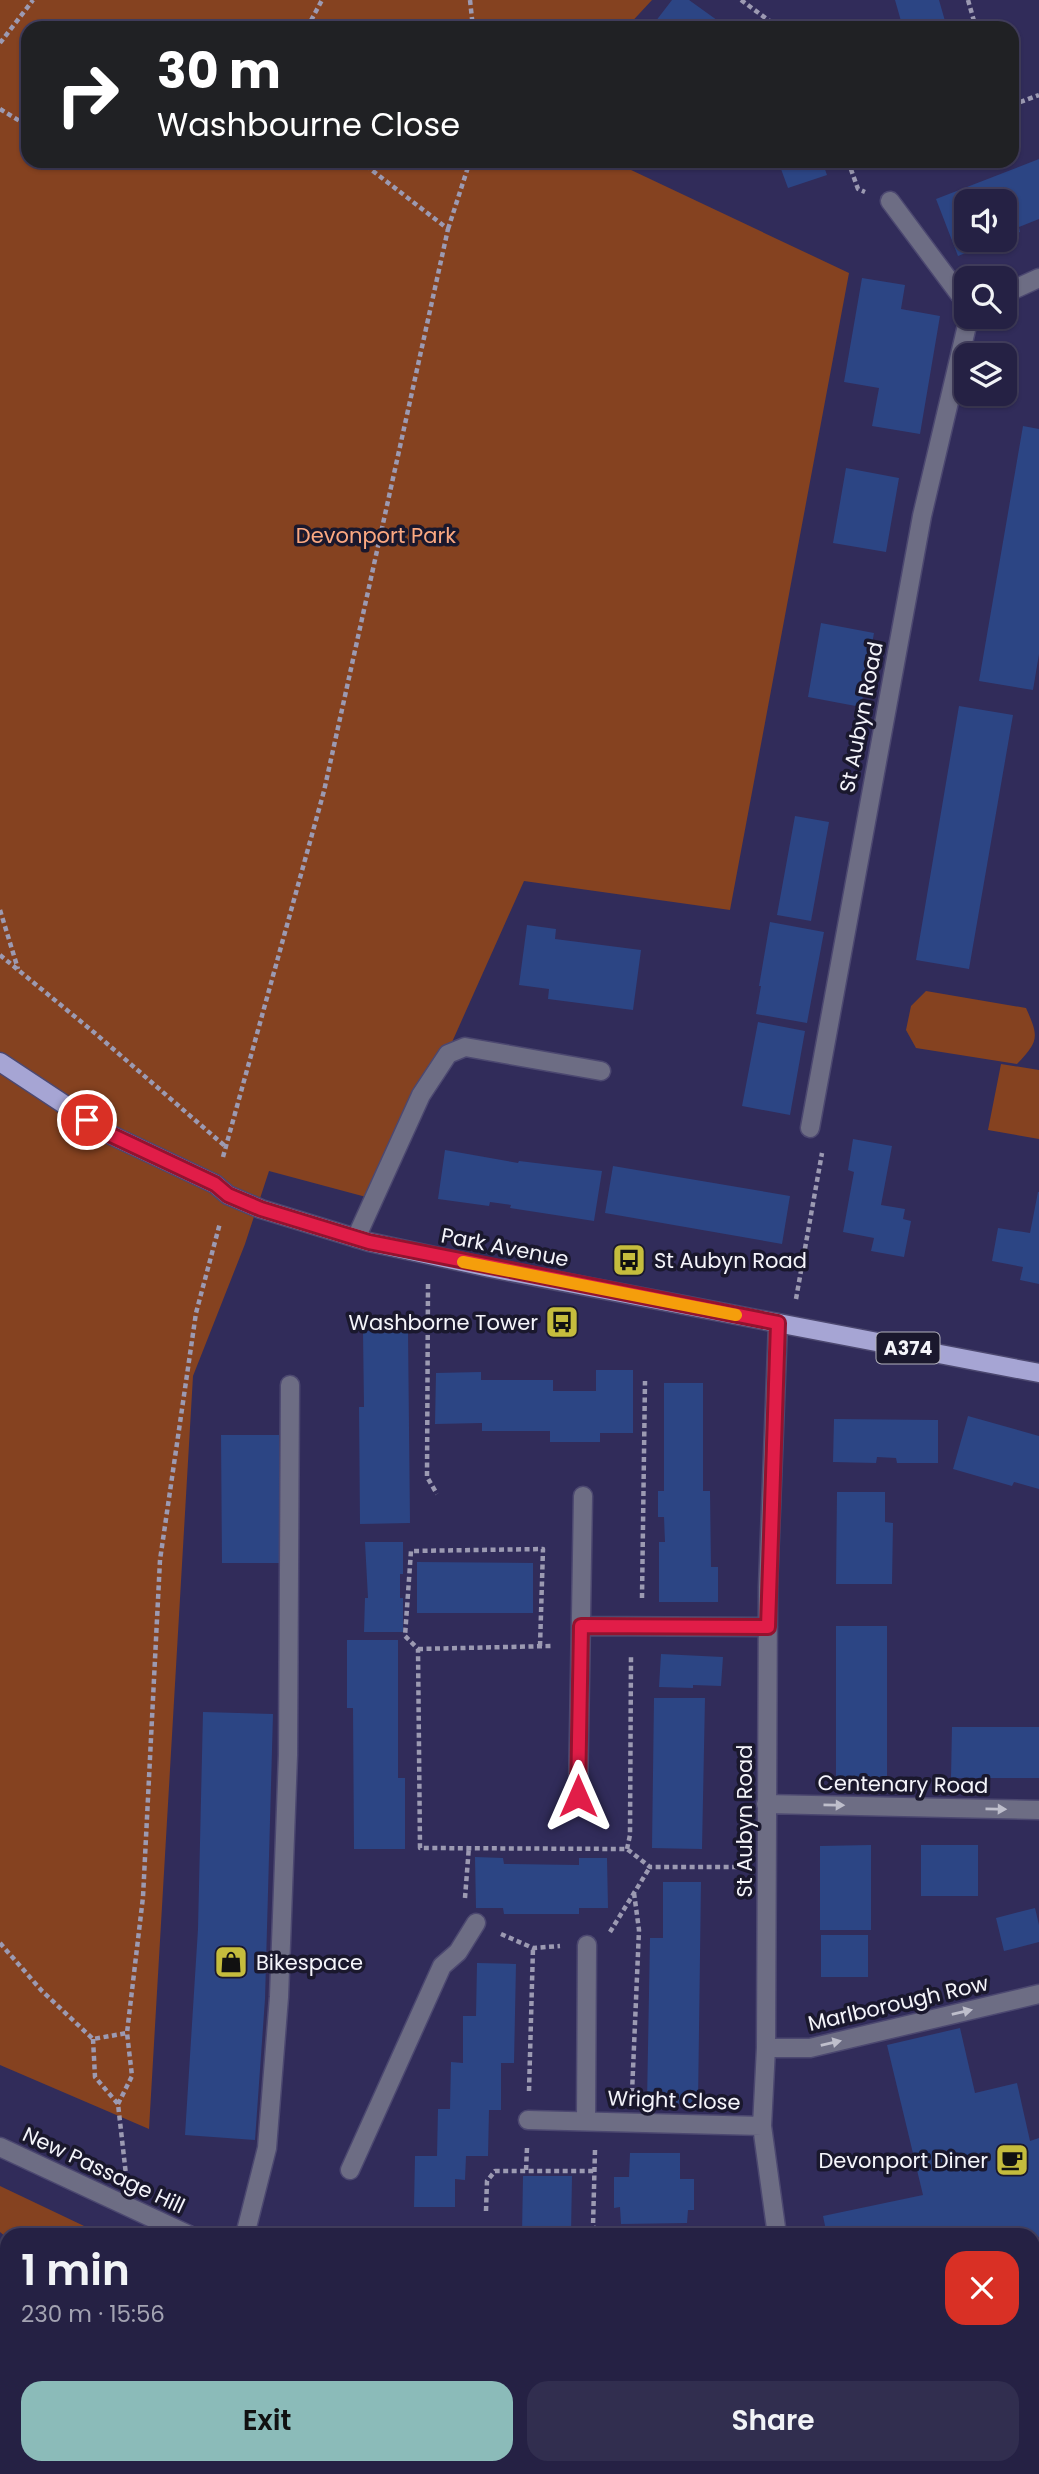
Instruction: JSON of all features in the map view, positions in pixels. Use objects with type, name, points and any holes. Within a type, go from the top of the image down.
[{"type":"main road","name":"Park Avenue","points":[[0,1062],[109,1134],[222,1190],[261,1209],[356,1238],[428,1255],[1039,1373]]},
{"type":"street","points":[[890,201],[954,287]]},
{"type":"street","points":[[1017,288],[1039,278]]},
{"type":"street","name":"St Aubyn Road","points":[[810,1128],[922,516],[966,329]]},
{"type":"street","points":[[356,1238],[421,1095],[448,1054],[465,1047],[601,1071]]},
{"type":"street","name":"St Aubyn Road","points":[[777,2228],[762,2126],[766,2048],[768,1627],[785,1324]]},
{"type":"street","points":[[247,2228],[267,2148],[279,1997],[288,1755],[290,1385]]},
{"type":"street","points":[[578,1796],[583,1496]]},
{"type":"street","points":[[581,1626],[768,1627]]},
{"type":"street","name":"Centenary Road","points":[[766,1804],[1039,1810]]},
{"type":"street","points":[[350,2169],[442,1966],[458,1952],[476,1923]]},
{"type":"street","name":"Wright Close","points":[[587,1945],[591,2120]]},
{"type":"street","name":"Marlborough Row","points":[[766,2048],[810,2048],[1039,1994]]},
{"type":"street","name":"Wright Close","points":[[528,2120],[762,2126]]},
{"type":"street","name":"New Passage Hill","points":[[0,2147],[174,2228]]},
{"type":"path","points":[[0,43],[33,0]]},
{"type":"path","points":[[310,21],[321,0]]},
{"type":"path","points":[[470,0],[472,21]]},
{"type":"path","points":[[741,0],[770,21]]},
{"type":"path","points":[[968,0],[974,21]]},
{"type":"path","points":[[1019,102],[1039,95]]},
{"type":"path","points":[[0,109],[21,121]]},
{"type":"path","points":[[369,168],[448,229]]},
{"type":"path","points":[[130,2207],[118,2104],[132,2076],[127,2033],[143,1897],[160,1560],[196,1313],[222,1190],[226,1147],[324,791],[448,229],[468,168]]},
{"type":"path","points":[[0,910],[18,969]]},
{"type":"path","points":[[0,955],[226,1147]]},
{"type":"path","points":[[785,1324],[825,1130],[810,1128]]},
{"type":"path","points":[[428,1255],[427,1477],[437,1494]]},
{"type":"path","points":[[628,1849],[631,1835],[645,1381]]},
{"type":"path","points":[[540,1646],[543,1549],[411,1550],[405,1636],[418,1649],[420,1848],[469,1846],[628,1849],[650,1867],[767,1868]]},
{"type":"path","points":[[418,1649],[580,1646]]},
{"type":"path","points":[[469,1846],[465,1897],[456,1914],[533,1948],[602,1945],[650,1867]]},
{"type":"path","points":[[631,2122],[639,1930],[634,1893]]},
{"type":"path","points":[[0,1943],[42,1991],[93,2039],[95,2077],[118,2104]]},
{"type":"path","points":[[526,2170],[533,1948]]},
{"type":"path","points":[[93,2039],[127,2033]]},
{"type":"path","points":[[591,2120],[594,2228]]},
{"type":"path","points":[[485,2211],[487,2181],[495,2171],[594,2171]]},
{"type":"green space","name":"Devonport Park","points":[[0,0],[652,0],[632,21],[21,21],[21,168],[627,168],[849,273],[730,910],[524,881],[381,1201],[269,1171],[245,1244],[193,1376],[149,2129],[0,2065]]},
{"type":"green space","points":[[926,991],[1026,1008],[1035,1032],[1030,1050],[1017,1064],[916,1048],[906,1030],[911,1006]]},
{"type":"green space","points":[[1001,1064],[1039,1070],[1039,1139],[988,1130]]},
{"type":"green space","points":[[0,2186],[88,2228],[0,2228]]},
{"type":"building","points":[[672,0],[689,0],[718,21],[656,21]]},
{"type":"building","points":[[895,0],[939,0],[945,21],[901,21]]},
{"type":"building","points":[[1039,159],[1039,219],[1019,227],[1020,232],[1017,233],[1017,189],[962,189]]},
{"type":"building","points":[[781,168],[824,168],[827,175],[788,188]]},
{"type":"building","points":[[954,192],[954,246],[936,199]]},
{"type":"building","points":[[862,278],[905,285],[901,309],[940,316],[920,434],[872,426],[879,388],[844,382]]},
{"type":"building","points":[[1023,426],[1039,429],[1039,654],[1033,690],[979,681]]},
{"type":"building","points":[[846,468],[899,478],[886,552],[833,543]]},
{"type":"building","points":[[821,623],[874,633],[861,707],[808,697]]},
{"type":"building","points":[[959,706],[1013,715],[969,969],[916,960]]},
{"type":"building","points":[[795,816],[829,822],[811,921],[777,915]]},
{"type":"building","points":[[770,922],[824,932],[807,1023],[756,1014]]},
{"type":"building","points":[[527,925],[556,929],[555,939],[641,950],[633,1010],[548,999],[549,989],[519,985]]},
{"type":"building","points":[[758,1022],[805,1031],[790,1115],[742,1106]]},
{"type":"building","points":[[853,1139],[892,1146],[881,1205],[905,1209],[903,1219],[911,1221],[904,1257],[871,1251],[874,1238],[843,1232],[854,1172],[848,1170]]},
{"type":"building","points":[[445,1150],[518,1163],[602,1171],[594,1221],[510,1208],[511,1205],[490,1202],[489,1206],[438,1199]]},
{"type":"building","points":[[613,1166],[790,1196],[782,1244],[605,1213]]},
{"type":"building","points":[[1038,1192],[1039,1284],[1020,1280],[1023,1267],[992,1261],[998,1228],[1030,1233]]},
{"type":"building","points":[[363,1331],[408,1331],[410,1523],[360,1524],[359,1407],[364,1407]]},
{"type":"building","points":[[596,1370],[633,1370],[633,1433],[600,1433],[600,1442],[550,1442],[550,1431],[482,1431],[482,1423],[435,1424],[436,1373],[481,1372],[481,1380],[553,1380],[553,1391],[596,1391]]},
{"type":"building","points":[[664,1383],[703,1383],[703,1491],[710,1491],[711,1567],[718,1567],[718,1602],[659,1602],[659,1542],[665,1542],[664,1517],[658,1517],[658,1491],[664,1491]]},
{"type":"building","points":[[968,1416],[1039,1436],[1039,1489],[1014,1482],[1012,1486],[953,1469]]},
{"type":"building","points":[[834,1419],[938,1420],[938,1463],[897,1463],[896,1458],[877,1457],[876,1463],[833,1462]]},
{"type":"building","points":[[221,1435],[279,1435],[280,1563],[222,1563]]},
{"type":"building","points":[[837,1492],[885,1492],[885,1522],[893,1523],[892,1584],[836,1584]]},
{"type":"building","points":[[365,1542],[403,1542],[400,1598],[403,1598],[403,1632],[364,1632],[365,1598],[368,1598]]},
{"type":"building","points":[[417,1562],[533,1563],[533,1613],[417,1613]]},
{"type":"building","points":[[836,1626],[887,1626],[887,1780],[836,1780]]},
{"type":"building","points":[[347,1640],[398,1640],[398,1778],[405,1778],[405,1849],[354,1849],[353,1708],[347,1708]]},
{"type":"building","points":[[661,1654],[723,1657],[721,1686],[659,1687]]},
{"type":"building","points":[[654,1698],[705,1698],[702,1849],[652,1848]]},
{"type":"building","points":[[203,1712],[273,1714],[265,1999],[255,2140],[185,2135],[198,1929]]},
{"type":"building","points":[[952,1727],[1039,1727],[1039,1778],[951,1778]]},
{"type":"building","points":[[871,1845],[871,1930],[820,1930],[820,1846]]},
{"type":"building","points":[[921,1845],[978,1845],[978,1896],[921,1896]]},
{"type":"building","points":[[475,1857],[503,1858],[504,1864],[579,1865],[579,1858],[607,1858],[608,1908],[579,1908],[579,1914],[504,1914],[503,1908],[476,1908]]},
{"type":"building","points":[[663,1882],[701,1882],[698,2104],[647,2103],[650,1938],[663,1938]]},
{"type":"building","points":[[1035,1908],[1039,1942],[1004,1951],[996,1918]]},
{"type":"building","points":[[821,1935],[868,1935],[868,1977],[821,1977]]},
{"type":"building","points":[[477,1963],[516,1964],[514,2063],[501,2063],[501,2110],[489,2110],[488,2156],[466,2156],[465,2180],[455,2179],[455,2207],[414,2207],[415,2156],[437,2156],[438,2109],[450,2109],[451,2062],[463,2063],[463,2016],[476,2016]]},
{"type":"building","points":[[960,2028],[975,2093],[1017,2083],[1030,2141],[1039,2138],[1039,2228],[826,2228],[823,2216],[923,2195],[887,2045]]},
{"type":"building","points":[[630,2153],[680,2153],[680,2179],[694,2179],[694,2210],[688,2210],[687,2223],[621,2224],[620,2207],[614,2208],[614,2177],[629,2177]]},
{"type":"building","points":[[523,2176],[572,2176],[571,2228],[522,2228]]},
{"type":"slow traffic","points":[[463,1262],[736,1315]]},
{"type":"place","name":"St Aubyn Road","points":[[629,1260]]},
{"type":"place","name":"Washborne Tower","points":[[562,1322]]},
{"type":"place","name":"Bikespace","points":[[231,1962]]},
{"type":"place","name":"Devonport Diner","points":[[1012,2160]]},
{"type":"route","points":[[87,1120],[109,1134],[215,1184],[228,1195],[261,1209],[369,1242],[778,1323],[768,1627],[581,1626],[578,1796]]}]
